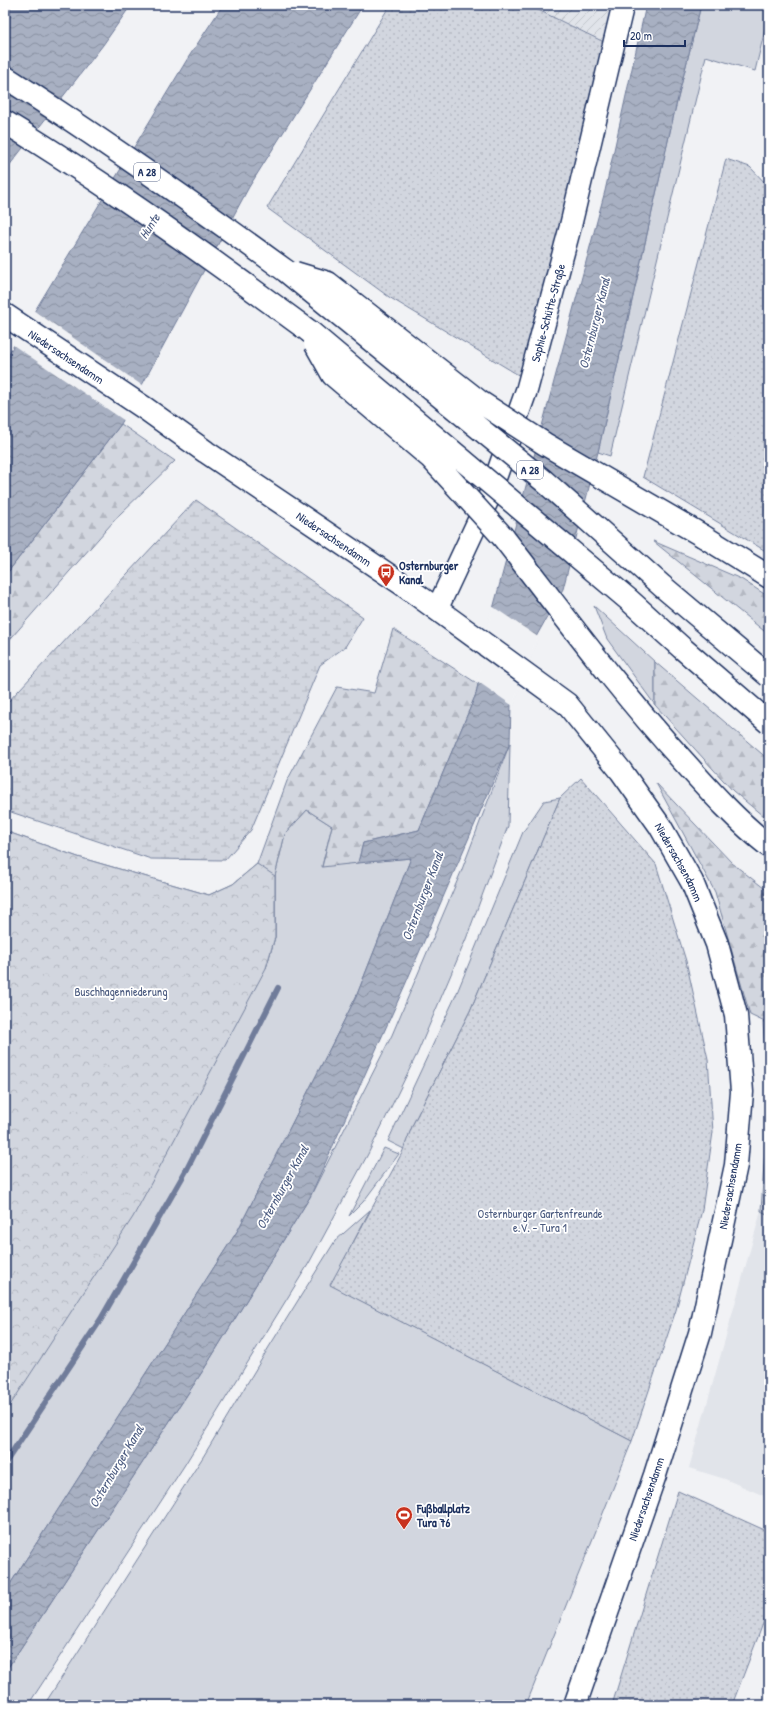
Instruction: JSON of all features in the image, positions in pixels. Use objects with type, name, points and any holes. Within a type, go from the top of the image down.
[{"type":"main road","name":"A 28","points":[[5,77],[76,123],[201,209],[286,271],[544,481],[662,586],[769,676]]},
{"type":"main road","points":[[5,122],[51,150],[145,213],[214,261],[309,331],[629,600],[769,723]]},
{"type":"main road","points":[[286,271],[328,283],[486,406],[545,444],[703,536],[769,577]]},
{"type":"main road","name":"Niedersachsendamm","points":[[5,315],[146,409],[206,452],[437,609],[567,704],[621,772],[660,826],[692,882],[717,944],[736,1015],[742,1092],[736,1165],[700,1333],[655,1475],[575,1705]]},
{"type":"main road","points":[[309,331],[333,375],[431,458],[503,537],[611,677],[668,745],[712,793],[769,846]]},
{"type":"street","name":"Sophie-Schütte-Straße","points":[[437,609],[487,502],[527,389],[570,228],[623,5]]},
{"type":"shaded area","points":[[528,5],[618,5],[608,44]]},
{"type":"shaded area","points":[[761,1211],[769,1215],[769,1498],[725,1479],[689,1468]]},
{"type":"green space","points":[[390,5],[528,5],[608,44],[520,376],[389,297],[267,208]]},
{"type":"green space","points":[[701,5],[769,5],[769,13],[755,71],[706,56],[610,456],[598,452],[674,114]]},
{"type":"green space","points":[[726,159],[750,167],[769,187],[769,553],[643,477]]},
{"type":"green space","points":[[121,424],[175,461],[120,514],[5,645],[5,576]]},
{"type":"green space","points":[[196,500],[363,617],[345,647],[320,665],[251,830],[225,860],[151,859],[5,810],[5,705]]},
{"type":"green space","points":[[653,541],[741,579],[769,597],[769,635]]},
{"type":"green space","points":[[594,606],[655,662],[655,705],[607,639]]},
{"type":"green space","points":[[393,629],[478,684],[476,694],[419,830],[363,843],[358,863],[322,867],[332,826],[307,810],[285,834],[275,876],[275,937],[266,968],[5,831],[78,857],[209,895],[233,884],[257,864],[287,781],[337,687],[374,693]]},
{"type":"green space","points":[[655,662],[769,760],[769,821],[733,791],[655,705]]},
{"type":"green space","points":[[510,743],[508,826],[466,939],[417,1054],[368,1154],[309,1263],[184,1466],[28,1705],[5,1705],[5,1672],[204,1369],[310,1197],[392,1035],[461,872]]},
{"type":"green space","name":"Osternburger Gartenfreunde e.V. - Tura 1","points":[[581,778],[656,864],[686,961],[708,1059],[713,1132],[702,1210],[676,1310],[632,1441],[330,1285],[402,1153],[413,1124],[470,1011],[560,798]]},
{"type":"green space","points":[[656,783],[732,863],[769,892],[769,1024],[750,1015],[715,892]]},
{"type":"green space","points":[[560,798],[470,1011],[413,1124],[404,1149],[388,1141],[456,995],[523,832],[544,801]]},
{"type":"green space","points":[[307,810],[332,826],[322,866],[411,858],[356,997],[238,1230],[5,1592],[5,930],[266,968],[275,937],[275,876],[285,834]]},
{"type":"green space","name":"Buschhagenniederung","points":[[5,831],[78,857],[209,895],[233,884],[257,864],[275,876],[275,937],[266,968],[133,1217],[5,1413]]},
{"type":"green space","points":[[763,1022],[769,1024],[769,1215],[761,1211],[768,1102]]},
{"type":"green space","points":[[384,1148],[399,1154],[363,1202],[349,1216]]},
{"type":"green space","name":"Fußballplatz Tura 76","points":[[370,1210],[331,1285],[632,1441],[526,1705],[44,1705],[203,1457],[335,1241]]},
{"type":"green space","points":[[678,1491],[769,1532],[769,1608],[732,1705],[612,1705]]},
{"type":"water","points":[[5,5],[131,5],[103,45],[5,171]]},
{"type":"water","name":"Hunte","points":[[223,5],[363,5],[249,187],[121,424],[5,576],[5,360],[188,58]]},
{"type":"water","points":[[646,5],[701,5],[674,114],[598,452],[563,589],[537,635],[511,704],[510,743],[405,985],[310,1197],[204,1369],[5,1672],[5,1592],[238,1230],[356,997],[411,858],[358,863],[363,843],[419,830],[476,694],[493,609],[605,191]]},
{"type":"pier","points":[[33,310],[143,386],[125,421],[13,345]]},
{"type":"pier","points":[[492,606],[538,637],[513,706],[477,681]]},
{"type":"waterway","points":[[5,1463],[101,1319],[187,1169],[278,988]]},
{"type":"place","name":"Osternburger Kanal","points":[[386,587]]},
{"type":"place","name":"Fußballplatz Tura 76","points":[[404,1530]]}]
